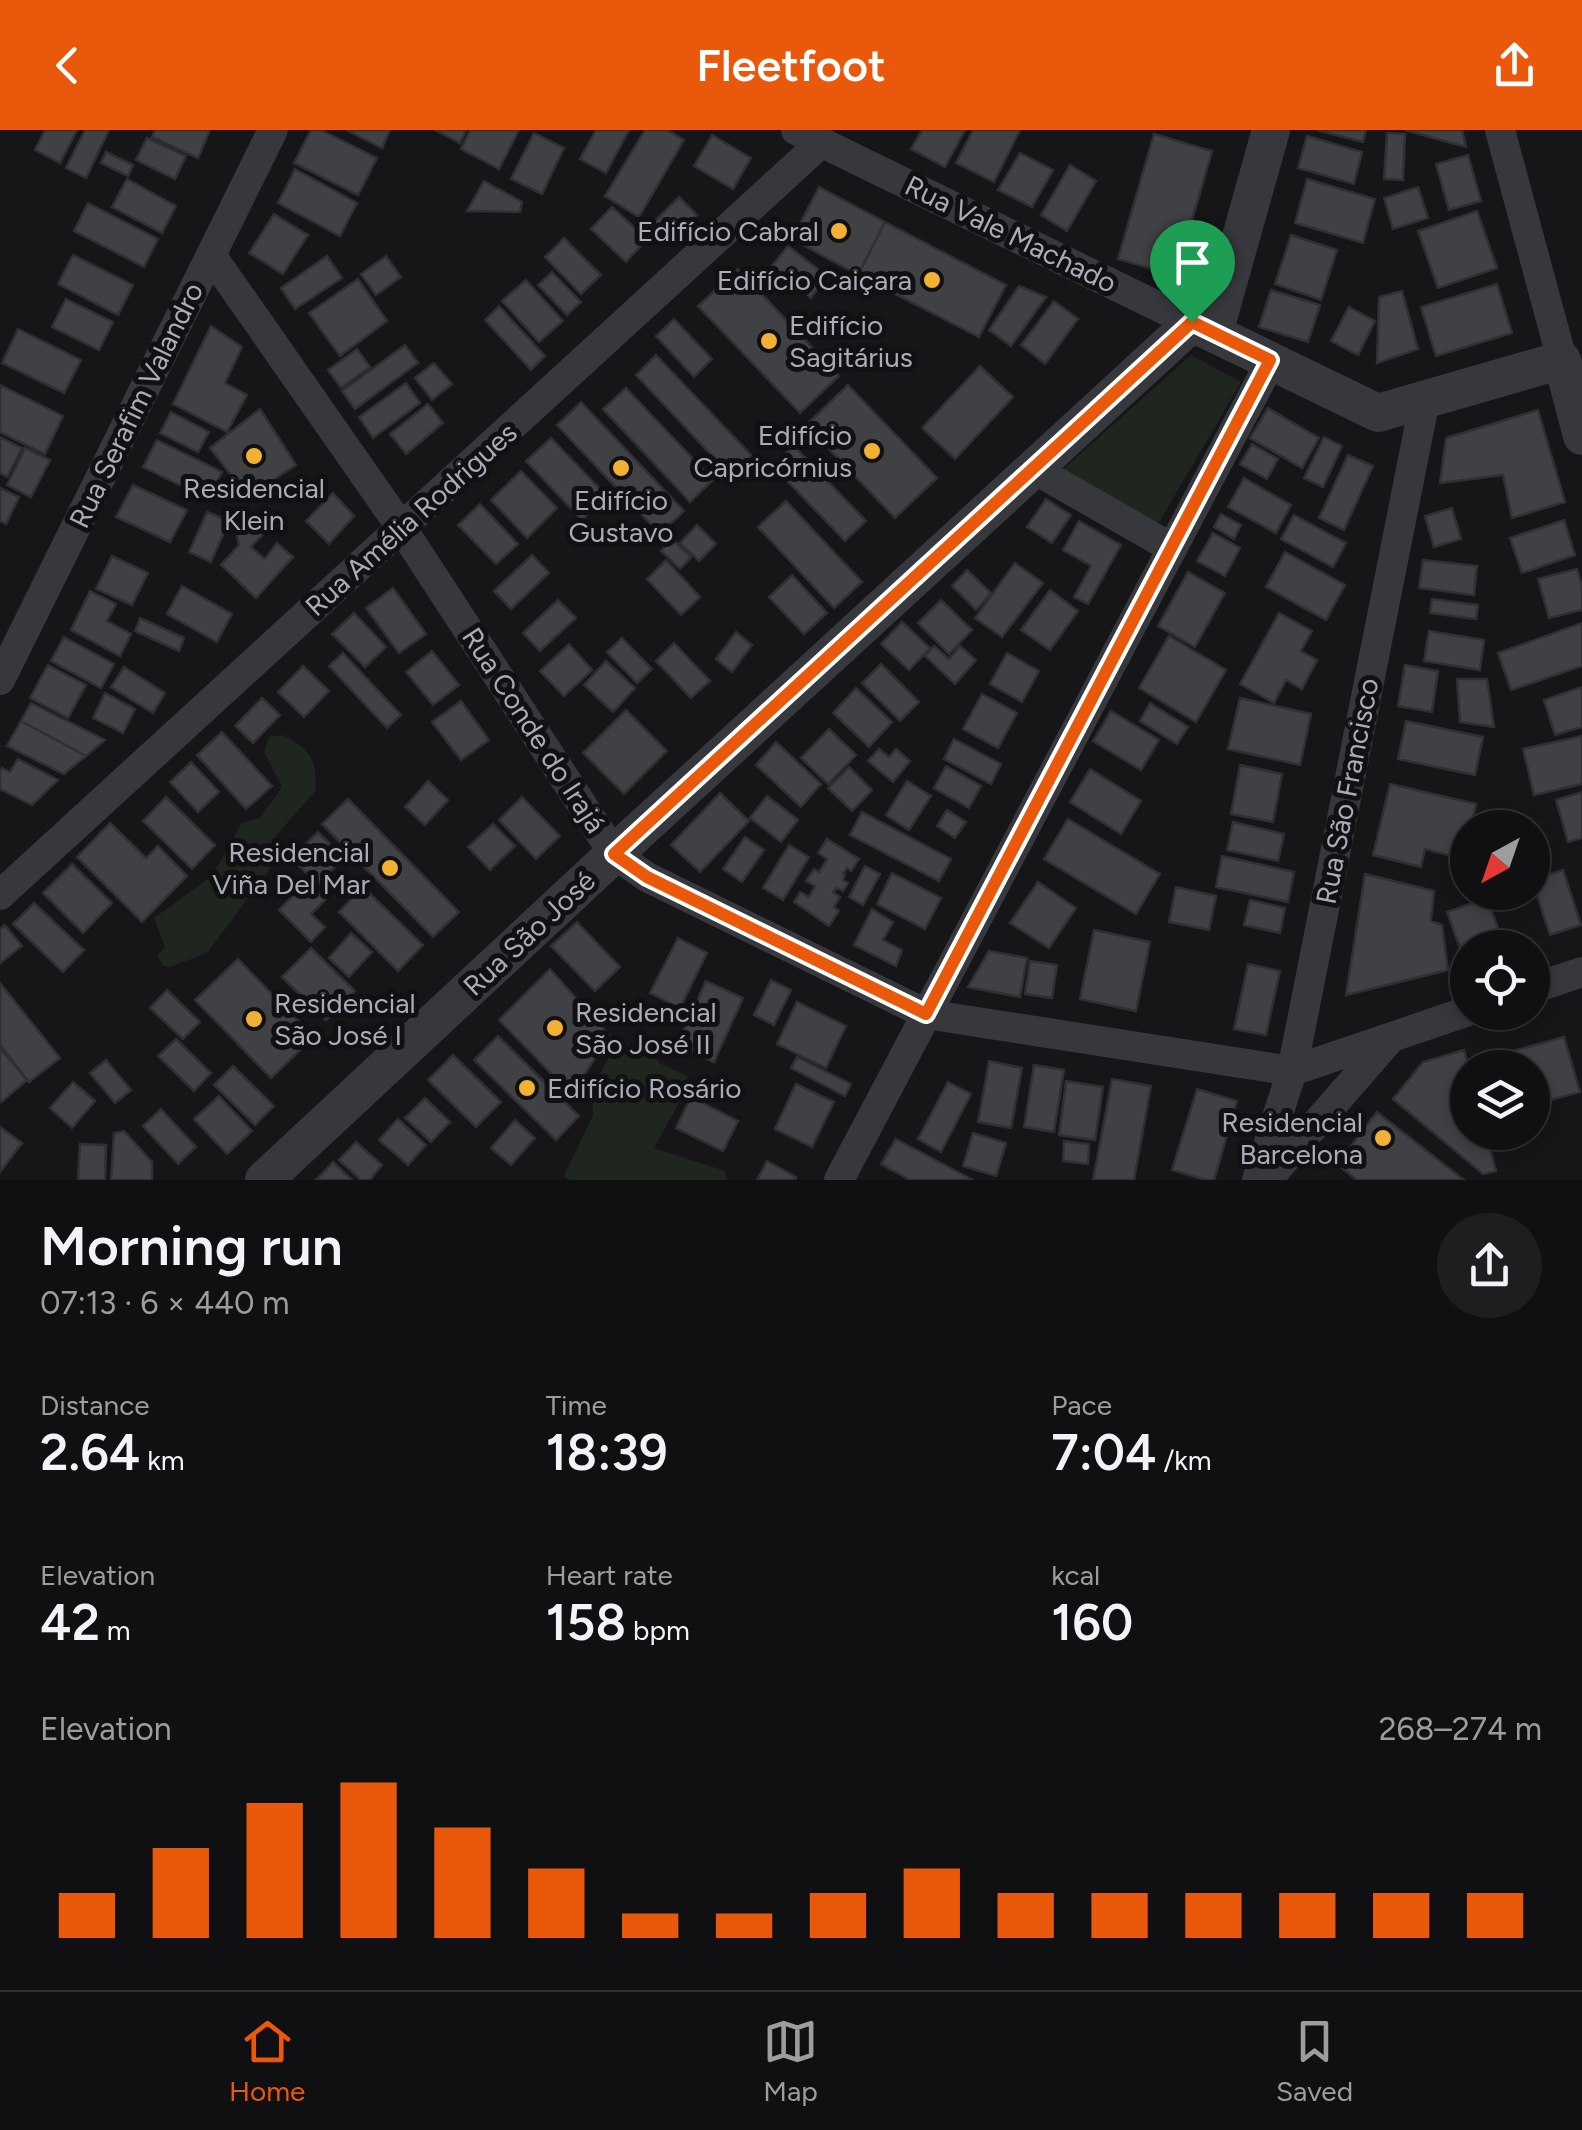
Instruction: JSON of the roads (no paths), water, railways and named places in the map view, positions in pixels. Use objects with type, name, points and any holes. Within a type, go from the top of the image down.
[{"type":"street","name":"Rua Serafim Valandro","points":[[0,680],[273,130]]},
{"type":"street","points":[[1203,328],[1271,130]]},
{"type":"street","points":[[1500,130],[1582,436]]},
{"type":"street","name":"Rua Vale Machado","points":[[809,136],[1378,412],[1562,360]]},
{"type":"street","name":"Rua Amélia Rodrigues","points":[[2,889],[402,528],[809,136]]},
{"type":"street","name":"Rua Conde do Irajá","points":[[211,255],[402,528],[614,854],[647,877],[926,1014],[1292,1071],[1450,1017]]},
{"type":"street","name":"Rua São José","points":[[264,1180],[1034,468],[1203,328]]},
{"type":"street","points":[[839,1180],[1270,360]]},
{"type":"street","name":"Rua São Francisco","points":[[1256,1180],[1292,1071],[1425,399]]},
{"type":"street","points":[[1034,468],[1172,548]]},
{"type":"street","points":[[1550,982],[1582,972]]},
{"type":"street","points":[[1267,1180],[1391,1037]]},
{"type":"place","name":"Edifício Cabral","points":[[839,231]]},
{"type":"place","name":"Edifício Caiçara","points":[[932,280]]},
{"type":"place","name":"Edifício Sagitárius","points":[[769,341]]},
{"type":"place","name":"Edifício Capricórnius","points":[[872,451]]},
{"type":"place","name":"Residencial Klein","points":[[254,456]]},
{"type":"place","name":"Edifício Gustavo","points":[[621,468]]},
{"type":"place","name":"Residencial Viña Del Mar","points":[[390,868]]},
{"type":"place","name":"Residencial São José I","points":[[254,1019]]},
{"type":"place","name":"Residencial São José II","points":[[555,1028]]},
{"type":"place","name":"Edifício Rosário","points":[[527,1088]]},
{"type":"place","name":"Residencial Barcelona","points":[[1383,1138]]}]
